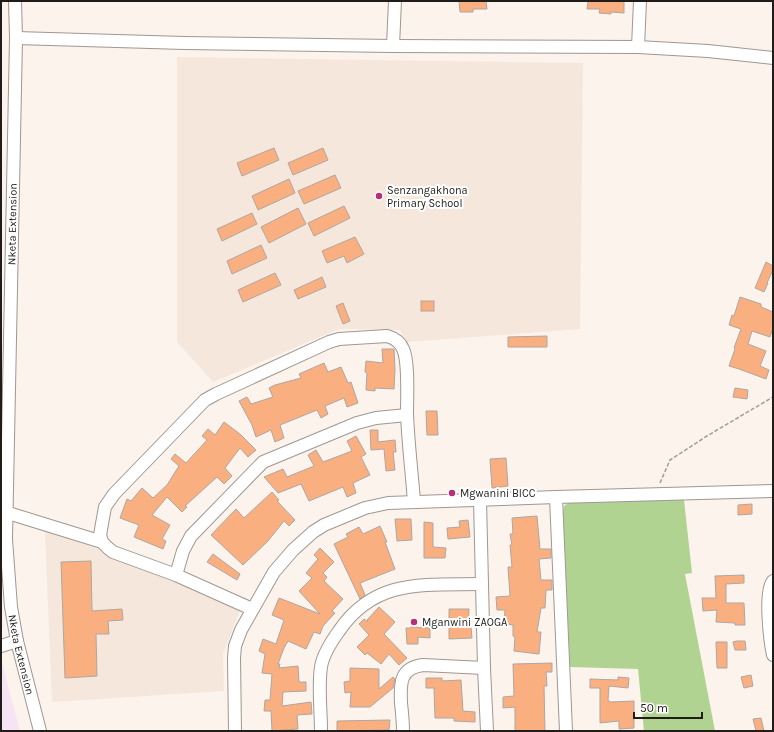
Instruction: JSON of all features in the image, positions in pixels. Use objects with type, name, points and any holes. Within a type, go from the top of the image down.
[{"type":"street","name":"Nketa Extension","points":[[15,1],[16,38],[3,512],[11,607],[17,641],[40,731]]},
{"type":"street","points":[[393,46],[394,1]]},
{"type":"street","points":[[638,47],[640,1]]},
{"type":"street","points":[[16,38],[184,43],[638,47],[708,51],[773,58]]},
{"type":"street","points":[[102,542],[100,535],[101,527],[105,507],[108,501],[198,407],[216,394],[329,342],[339,339],[387,336],[399,342],[403,347],[406,358],[407,416],[414,502]]},
{"type":"street","points":[[176,575],[183,551],[191,536],[263,462],[357,423],[376,418],[407,416]]},
{"type":"street","points":[[235,731],[234,658],[235,646],[241,630],[274,572],[293,550],[313,532],[324,525],[364,508],[388,503],[773,491]]},
{"type":"street","points":[[556,497],[566,731]]},
{"type":"street","points":[[480,500],[487,731]]},
{"type":"street","points":[[3,512],[102,542],[113,552],[176,575],[252,609]]},
{"type":"street","points":[[773,581],[769,587],[768,603],[773,655]]},
{"type":"street","points":[[321,731],[321,666],[325,655],[347,619],[362,605],[376,597],[401,587],[418,585],[482,584]]},
{"type":"street","points":[[1,646],[17,641]]},
{"type":"street","points":[[403,731],[400,687],[403,676],[407,671],[423,665],[484,668]]},
{"type":"path","points":[[655,494],[670,460],[773,397]]},
{"type":"shaded area","name":"Senzangakhona Primary School","points":[[177,57],[583,63],[580,329],[407,342],[400,330],[339,329],[213,382],[177,342]]},
{"type":"shaded area","points":[[45,531],[93,547],[240,610],[223,654],[224,691],[52,702]]},
{"type":"shaded area","points":[[1,660],[20,731],[1,731]]},
{"type":"green space","points":[[684,500],[692,573],[685,574],[715,731],[644,731],[638,669],[570,667],[563,513],[564,506],[568,503]]},
{"type":"building","points":[[459,1],[486,1],[487,9],[473,9],[473,12],[460,12]]},
{"type":"building","points":[[588,1],[624,1],[624,13],[599,13],[600,9],[587,9]]},
{"type":"building","points":[[274,148],[279,160],[242,176],[237,163]]},
{"type":"building","points":[[323,148],[328,160],[293,175],[288,163]]},
{"type":"building","points":[[335,175],[341,188],[304,204],[298,191]]},
{"type":"building","points":[[289,179],[295,193],[258,210],[252,196]]},
{"type":"building","points":[[344,206],[350,218],[314,236],[308,223]]},
{"type":"building","points":[[298,208],[306,224],[269,243],[261,227]]},
{"type":"building","points":[[252,213],[257,224],[222,241],[217,229]]},
{"type":"building","points":[[355,237],[364,254],[347,263],[344,256],[327,263],[322,251]]},
{"type":"building","points":[[261,245],[267,258],[232,274],[227,261]]},
{"type":"building","points":[[766,262],[773,266],[773,270],[764,292],[755,288]]},
{"type":"building","points":[[275,273],[281,285],[243,302],[238,290]]},
{"type":"building","points":[[322,277],[326,287],[298,299],[294,290]]},
{"type":"building","points":[[740,297],[761,304],[761,307],[773,312],[773,328],[770,337],[752,331],[748,344],[766,351],[760,366],[769,370],[766,379],[729,366],[741,329],[729,325],[732,315],[734,316]]},
{"type":"building","points":[[421,301],[434,301],[434,311],[421,311]]},
{"type":"building","points":[[343,303],[350,321],[343,324],[336,306]]},
{"type":"building","points":[[547,336],[547,347],[508,347],[508,337]]},
{"type":"building","points":[[382,349],[394,349],[394,389],[375,388],[375,391],[366,390],[366,361],[383,363]]},
{"type":"building","points":[[324,363],[328,372],[341,367],[348,383],[351,382],[358,403],[347,407],[344,398],[325,406],[328,414],[321,418],[317,410],[280,425],[284,438],[275,442],[271,430],[256,437],[252,425],[239,401],[247,397],[251,404],[273,397],[269,388],[301,378],[299,374]]},
{"type":"building","points":[[735,388],[748,390],[747,399],[733,397]]},
{"type":"building","points":[[426,411],[437,411],[438,435],[427,435]]},
{"type":"building","points":[[224,422],[240,434],[256,450],[248,457],[240,448],[225,468],[232,476],[224,484],[217,477],[185,506],[187,507],[182,512],[167,497],[152,515],[170,525],[162,539],[166,541],[163,549],[134,537],[139,525],[120,518],[127,499],[131,501],[142,488],[153,498],[167,485],[179,466],[171,459],[175,454],[186,463],[207,440],[202,436],[208,429],[215,435]]},
{"type":"building","points":[[370,430],[378,430],[378,442],[395,440],[396,452],[393,452],[395,470],[386,471],[384,449],[371,450]]},
{"type":"building","points":[[356,436],[366,454],[361,457],[370,475],[353,483],[356,493],[347,497],[343,487],[309,501],[301,484],[278,493],[264,477],[283,469],[287,477],[314,466],[308,455],[316,450],[323,462],[352,451],[347,441]]},
{"type":"building","points":[[506,458],[508,486],[492,488],[490,459]]},
{"type":"building","points":[[272,492],[279,500],[277,501],[295,520],[289,526],[284,521],[268,541],[243,565],[211,535],[236,509],[244,518]]},
{"type":"building","points":[[752,504],[752,514],[738,515],[738,505]]},
{"type":"building","points":[[537,516],[540,549],[551,549],[551,558],[539,559],[541,580],[552,580],[552,590],[546,590],[545,608],[541,608],[537,632],[541,632],[539,654],[514,651],[515,637],[513,636],[513,625],[504,624],[505,610],[497,610],[496,597],[510,596],[508,567],[512,567],[510,545],[512,545],[510,534],[513,534],[512,518]]},
{"type":"building","points":[[395,519],[411,519],[412,540],[397,541]]},
{"type":"building","points":[[468,520],[470,537],[448,539],[447,528],[460,527],[459,521]]},
{"type":"building","points":[[424,522],[433,523],[433,547],[446,548],[445,558],[424,558]]},
{"type":"building","points":[[380,526],[387,542],[385,542],[395,569],[360,583],[365,595],[360,599],[334,544],[348,537],[346,534],[359,527],[363,534]]},
{"type":"building","points":[[320,548],[334,562],[323,573],[327,577],[324,581],[343,599],[332,611],[335,613],[323,626],[320,634],[314,632],[306,649],[288,641],[284,648],[278,664],[280,664],[279,668],[298,666],[299,682],[306,682],[306,691],[283,692],[282,706],[311,702],[312,714],[297,715],[298,729],[272,731],[271,711],[264,711],[265,700],[270,700],[272,674],[262,673],[265,654],[259,651],[263,639],[276,644],[284,620],[272,615],[279,598],[320,614],[299,591],[312,578],[306,573],[318,559],[314,555]]},
{"type":"building","points":[[213,554],[240,574],[237,580],[207,562]]},
{"type":"building","points":[[91,561],[92,611],[122,609],[123,620],[108,621],[109,634],[96,634],[97,676],[65,678],[61,562]]},
{"type":"building","points":[[744,575],[744,583],[726,584],[726,603],[744,603],[745,625],[716,622],[717,610],[703,611],[702,598],[716,598],[715,576]]},
{"type":"building","points":[[379,607],[395,622],[384,634],[407,658],[399,665],[389,654],[381,664],[367,653],[365,655],[357,647],[369,635],[359,624],[364,619],[368,622],[367,620]]},
{"type":"building","points":[[449,609],[469,609],[468,627],[471,627],[472,638],[449,639]]},
{"type":"building","points":[[406,628],[430,628],[430,638],[418,637],[418,644],[407,644]]},
{"type":"building","points":[[745,641],[746,650],[735,650],[733,642]]},
{"type":"building","points":[[716,642],[727,642],[727,668],[717,668]]},
{"type":"building","points":[[552,663],[552,672],[546,672],[547,686],[544,686],[545,731],[515,731],[515,707],[503,708],[503,697],[514,696],[513,664]]},
{"type":"building","points":[[350,668],[379,669],[379,689],[393,677],[395,679],[393,688],[370,707],[350,707],[351,692],[345,693],[344,682],[350,681]]},
{"type":"building","points":[[751,675],[753,686],[744,688],[741,677]]},
{"type":"building","points":[[618,677],[629,678],[628,688],[609,686],[608,700],[610,702],[634,701],[634,728],[619,729],[619,721],[600,723],[600,688],[590,688],[590,679],[618,680]]},
{"type":"building","points":[[426,678],[442,678],[442,681],[461,680],[463,711],[475,712],[475,722],[454,721],[454,718],[435,718],[434,688],[426,688]]},
{"type":"building","points":[[761,718],[764,731],[756,731],[753,719]]},
{"type":"building","points":[[390,720],[389,730],[337,731],[337,721]]},
{"type":"place","name":"Senzangakhona Primary School","points":[[379,196]]},
{"type":"place","name":"Mgwanini BICC","points":[[452,493]]},
{"type":"place","name":"Mganwini ZAOGA","points":[[414,622]]}]
